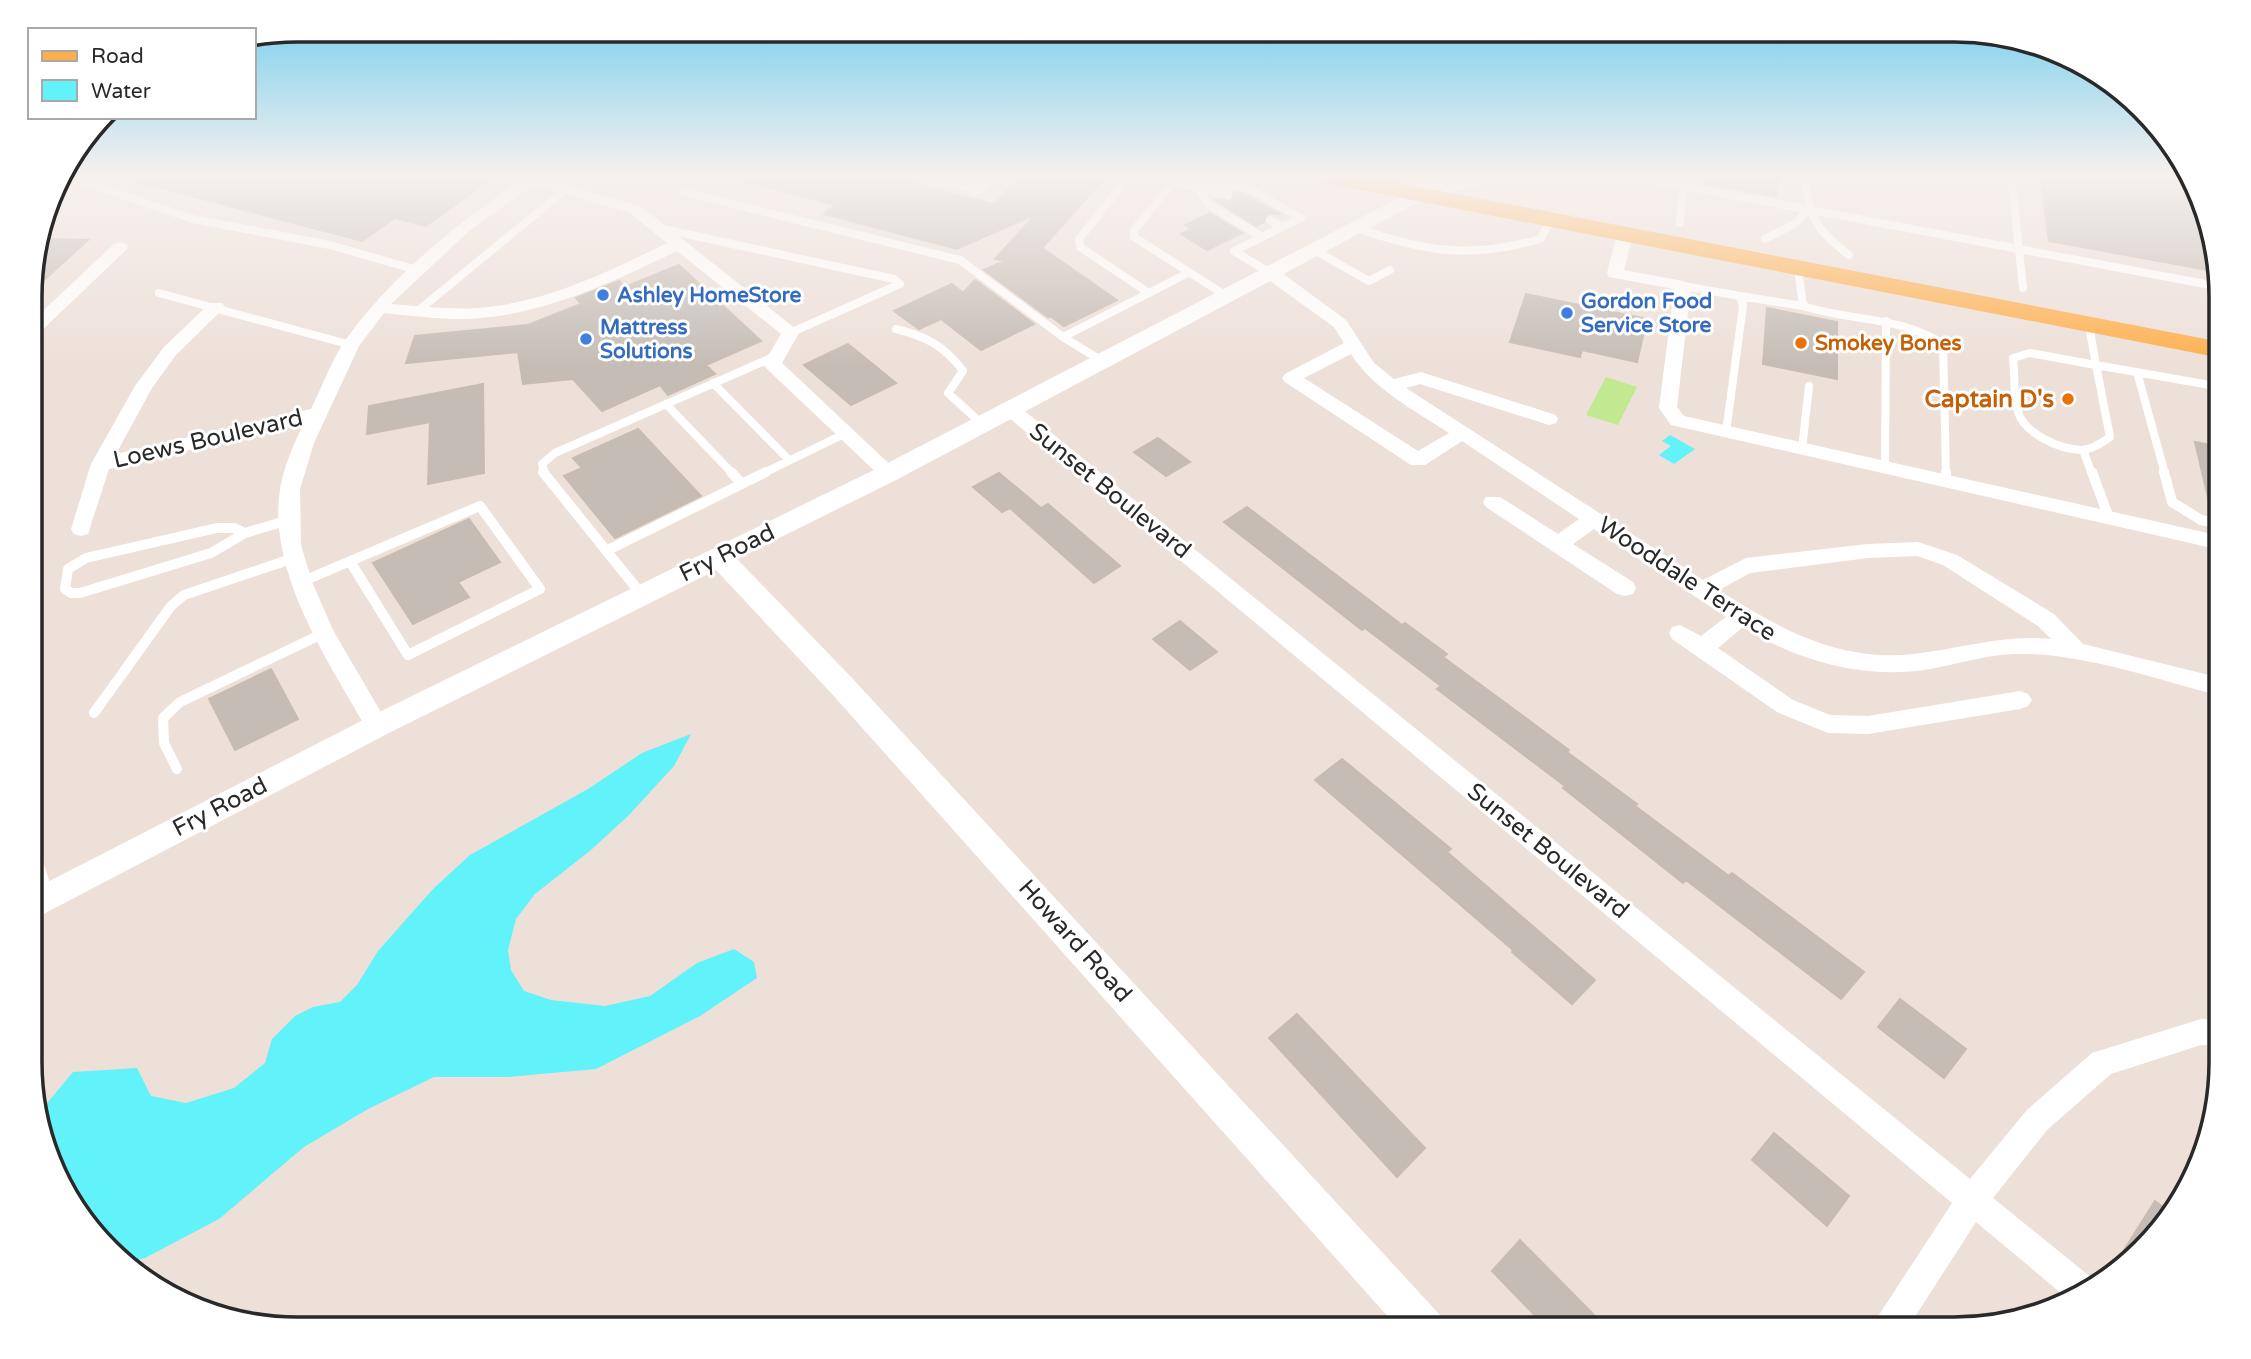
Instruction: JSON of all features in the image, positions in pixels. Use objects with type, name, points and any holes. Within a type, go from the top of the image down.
[{"type":"main road","points":[[1647,238],[2209,348]]},
{"type":"main road","points":[[1762,238],[2209,323]]},
{"type":"street","name":"Loews Boulevard","points":[[377,726],[324,633],[301,582],[293,558],[289,520],[290,489],[316,414],[351,345],[390,294],[452,238]]},
{"type":"street","points":[[671,238],[790,333],[772,364],[889,473]]},
{"type":"street","name":"Fry Road","points":[[42,901],[377,726],[889,473],[1338,238]]},
{"type":"street","points":[[1624,238],[1615,273],[1683,286],[1668,408],[1678,421],[2209,540]]},
{"type":"street","points":[[381,308],[480,313],[509,308],[580,288],[678,244]]},
{"type":"street","points":[[42,321],[120,247]]},
{"type":"street","name":"Wooddale Terrace","points":[[1272,274],[1340,324],[1368,367],[1391,386],[1742,616],[1785,641],[1843,660],[1897,664],[1982,648],[2029,645],[2078,653],[2209,684]]},
{"type":"street","name":"Loews Boulevard","points":[[81,529],[101,464],[144,386],[170,351],[216,307]]},
{"type":"street","points":[[1354,345],[1291,378],[1418,460],[1462,433]]},
{"type":"street","points":[[1391,386],[1421,378],[1549,419]]},
{"type":"street","name":"Sunset Boulevard","points":[[1010,408],[2077,1286]]},
{"type":"street","name":"Loews Boulevard","points":[[101,464],[316,414]]},
{"type":"street","points":[[1493,502],[1625,588]]},
{"type":"street","points":[[1558,544],[1594,519]]},
{"type":"street","points":[[1702,590],[1746,566],[1868,551],[1918,549],[1950,560],[2046,620],[2078,653]]},
{"type":"street","name":"Howard Road","points":[[719,557],[842,686],[1415,1317]]},
{"type":"street","points":[[1702,649],[1742,616]]},
{"type":"street","points":[[1680,633],[1785,706],[1828,724],[1868,725],[2020,700]]},
{"type":"street","points":[[1896,1317],[1972,1200],[2037,1120],[2102,1063],[2201,1032],[2209,1032]]},
{"type":"lane","points":[[299,238],[417,270]]},
{"type":"lane","points":[[419,310],[506,238]]},
{"type":"lane","points":[[707,238],[894,279],[900,284],[790,333]]},
{"type":"lane","points":[[872,238],[960,260],[1063,337],[1102,361]]},
{"type":"lane","points":[[1079,238],[1080,247],[1149,293]]},
{"type":"lane","points":[[1136,238],[1228,298]]},
{"type":"lane","points":[[1259,238],[1234,251],[1272,274]]},
{"type":"lane","points":[[1385,238],[1454,254],[1490,252],[1540,238]]},
{"type":"lane","points":[[1827,238],[1849,255]]},
{"type":"lane","points":[[1959,238],[2208,285]]},
{"type":"lane","points":[[2017,238],[2023,288]]},
{"type":"lane","points":[[1316,251],[1369,281],[1390,270]]},
{"type":"lane","points":[[1798,268],[1803,306]]},
{"type":"lane","points":[[1063,337],[1188,273]]},
{"type":"lane","points":[[1683,286],[1886,321],[1931,335],[1943,344],[1946,481]]},
{"type":"lane","points":[[159,293],[351,345]]},
{"type":"lane","points":[[1726,432],[1743,306],[1740,296]]},
{"type":"lane","points":[[1885,468],[1886,321]]},
{"type":"lane","points":[[2089,325],[2096,365],[2110,437],[2104,443],[2083,450],[2051,442],[2029,428],[2018,415],[2013,358],[2030,353],[2096,365],[2209,385]]},
{"type":"lane","points":[[896,329],[918,334],[949,350],[963,371],[948,393],[982,424]]},
{"type":"lane","points":[[642,595],[543,472],[542,464],[555,453],[778,355]]},
{"type":"lane","points":[[2137,372],[2172,502],[2201,520],[2209,522]]},
{"type":"lane","points":[[713,383],[789,460]]},
{"type":"lane","points":[[1801,449],[1809,386]]},
{"type":"lane","points":[[666,404],[742,484]]},
{"type":"lane","points":[[606,551],[846,433]]},
{"type":"lane","points":[[2083,450],[2109,518]]},
{"type":"lane","points":[[301,582],[480,506],[540,589],[408,655],[351,563]]},
{"type":"lane","points":[[245,533],[234,528],[217,528],[86,558],[68,569],[65,589],[71,593],[80,593],[211,553],[245,533],[289,520]]},
{"type":"lane","points":[[94,713],[171,606],[184,595],[293,558]]},
{"type":"lane","points":[[177,769],[164,743],[163,718],[180,702],[324,633]]},
{"type":"green space","points":[[1606,377],[1637,387],[1618,425],[1586,415]]},
{"type":"water","points":[[1670,435],[1695,449],[1674,464],[1659,455],[1671,446],[1662,441]]},
{"type":"water","points":[[691,734],[674,766],[629,815],[591,850],[535,894],[516,919],[508,950],[511,970],[524,991],[551,1000],[605,1006],[650,996],[697,963],[734,949],[754,962],[757,978],[700,1016],[596,1069],[508,1077],[434,1077],[368,1109],[304,1147],[219,1219],[145,1258],[137,1260],[105,1230],[68,1175],[47,1112],[46,1105],[73,1072],[137,1068],[151,1096],[186,1103],[234,1088],[265,1063],[272,1039],[295,1016],[313,1007],[340,1002],[357,985],[378,951],[433,889],[470,855],[588,789],[642,753]]},
{"type":"building","points":[[917,238],[981,238],[957,249]]},
{"type":"building","points":[[1014,238],[1051,238],[1042,248],[1117,300],[1064,326],[984,270],[1004,261],[995,259]]},
{"type":"building","points":[[1188,238],[1231,238],[1207,250]]},
{"type":"building","points":[[2049,238],[2202,238],[2207,270],[2049,241]]},
{"type":"building","points":[[51,239],[88,240],[43,281],[44,264]]},
{"type":"building","name":"Mattress Solutions","points":[[679,265],[761,341],[706,365],[715,374],[668,395],[660,385],[602,411],[573,379],[523,384],[518,352],[406,363],[415,336],[528,325],[581,304],[576,298],[619,281],[625,287]]},
{"type":"building","points":[[975,280],[1034,324],[981,350],[941,319],[919,329],[894,311],[952,284],[963,293]]},
{"type":"building","points":[[1526,294],[1647,319],[1637,362],[1582,350],[1580,357],[1510,342]]},
{"type":"building","name":"Smokey Bones","points":[[1767,308],[1837,322],[1837,379],[1763,364]]},
{"type":"building","points":[[848,344],[896,383],[851,405],[804,365]]},
{"type":"building","points":[[483,384],[484,473],[428,484],[430,422],[367,434],[369,406]]},
{"type":"building","points":[[638,429],[701,496],[615,538],[564,476],[582,468],[573,458]]},
{"type":"building","points":[[1158,438],[1190,462],[1166,476],[1134,452]]},
{"type":"building","points":[[2195,442],[2209,445],[2209,501]]},
{"type":"building","points":[[999,473],[1041,508],[1048,504],[1120,566],[1094,583],[1010,508],[1002,512],[973,487]]},
{"type":"building","points":[[1247,507],[1402,625],[1405,623],[1447,654],[1443,657],[1569,750],[1567,752],[1637,804],[1635,806],[1729,876],[1732,873],[1864,972],[1841,999],[1686,880],[1683,883],[1563,788],[1565,786],[1437,689],[1441,686],[1365,628],[1362,630],[1224,522]]},
{"type":"building","points":[[469,519],[500,562],[458,582],[469,597],[413,624],[373,563]]},
{"type":"building","points":[[1180,621],[1217,652],[1190,670],[1153,639]]},
{"type":"building","points":[[271,669],[298,719],[235,750],[209,699]]},
{"type":"building","points":[[1342,759],[1451,849],[1447,852],[1595,980],[1572,1004],[1315,780]]},
{"type":"building","points":[[1900,999],[1966,1049],[1944,1078],[1878,1027]]},
{"type":"building","points":[[1297,1014],[1425,1148],[1397,1177],[1269,1038]]},
{"type":"building","points":[[1774,1133],[1849,1196],[1827,1226],[1752,1160]]},
{"type":"building","points":[[2155,1201],[2163,1207],[2146,1230],[2124,1250]]},
{"type":"building","points":[[1520,1240],[1595,1317],[1536,1317],[1492,1271]]},
{"type":"place","name":"Ashley HomeStore","points":[[603,295]]},
{"type":"place","name":"Gordon Food Service Store","points":[[1567,313]]},
{"type":"place","name":"Mattress Solutions","points":[[586,339]]},
{"type":"place","name":"Smokey Bones","points":[[1801,343]]},
{"type":"place","name":"Captain D's","points":[[2068,399]]}]
